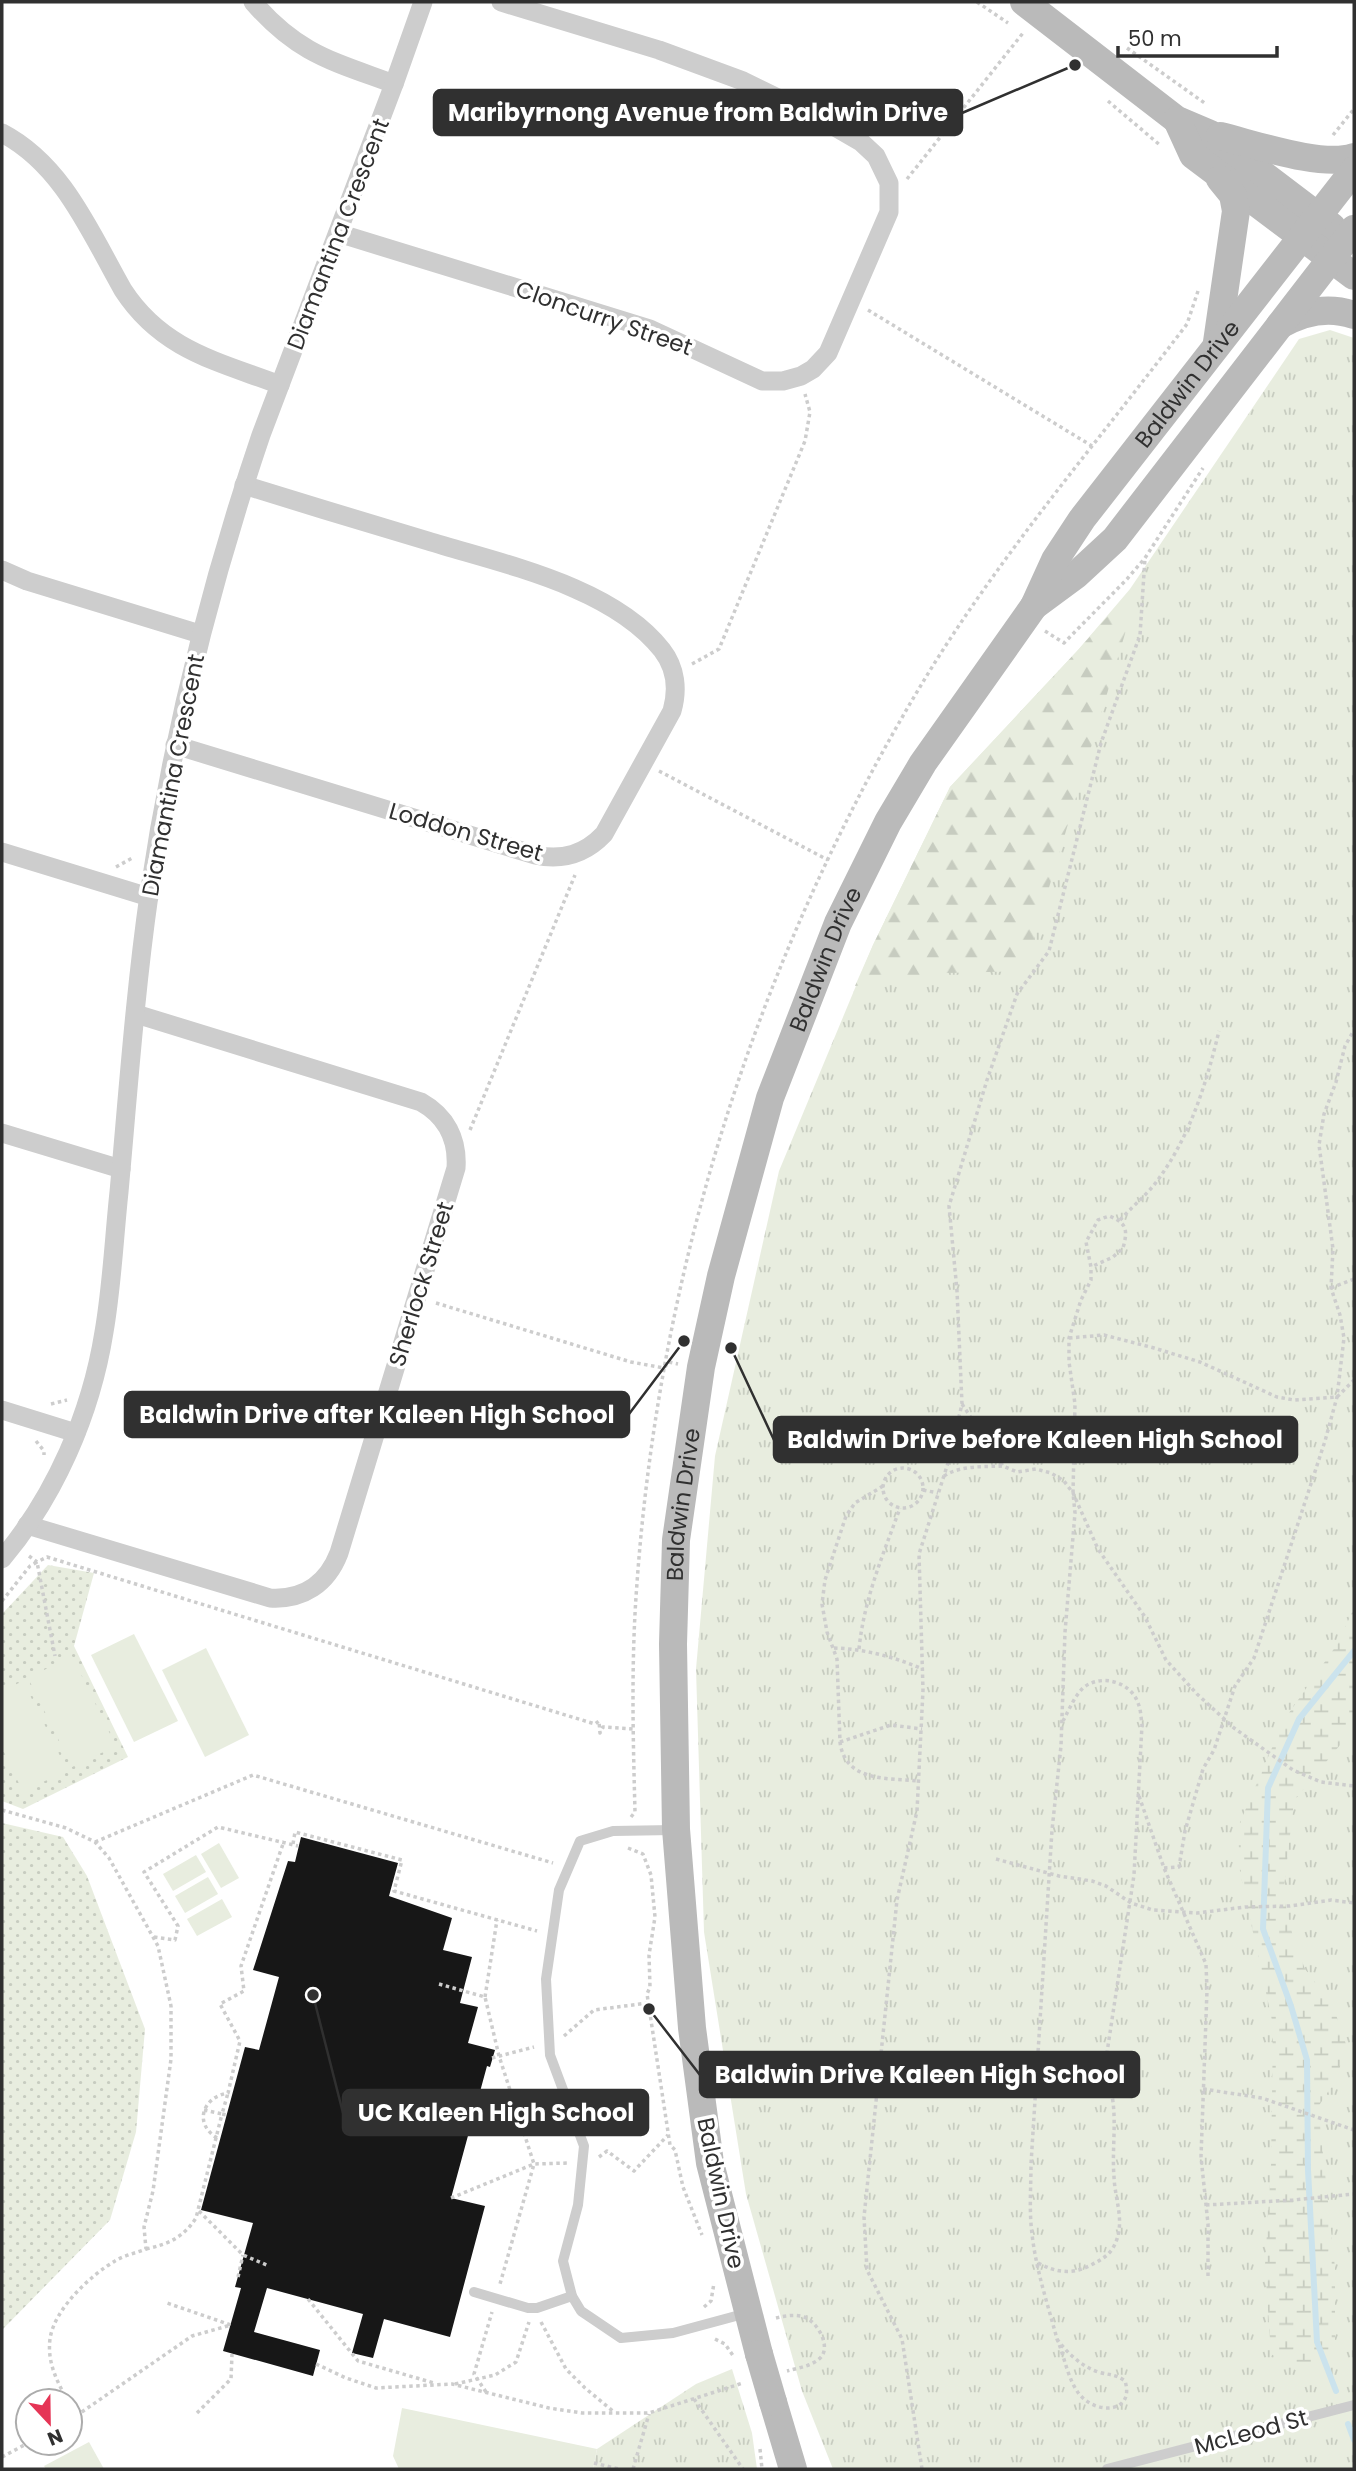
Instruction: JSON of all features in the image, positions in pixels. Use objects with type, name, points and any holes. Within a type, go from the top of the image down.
[{"type":"main road","points":[[1024,2],[1177,120],[1193,155],[1310,227],[1347,242],[1354,276]]},
{"type":"main road","points":[[1177,120],[1212,121],[1316,158],[1338,160],[1354,157]]},
{"type":"main road","points":[[1212,121],[1310,227]]},
{"type":"main road","points":[[1209,166],[1229,188],[1236,211],[1217,344]]},
{"type":"main road","name":"Baldwin Drive","points":[[793,2469],[773,2402],[748,2358],[748,2313],[710,2163],[692,2028],[676,1829],[673,1657],[676,1540],[701,1367],[721,1276],[770,1098],[838,923],[888,822],[923,762],[1034,606],[1068,539],[1354,170]]},
{"type":"main road","name":"Baldwin Drive","points":[[1034,606],[1076,575],[1115,538],[1347,242]]},
{"type":"main road","points":[[1280,325],[1292,318],[1317,311],[1342,311],[1354,315]]},
{"type":"street","points":[[253,2],[281,31],[311,52],[394,83]]},
{"type":"street","name":"Diamantina Crescent","points":[[7,1552],[51,1485],[76,1433],[88,1400],[104,1333],[149,897],[175,745],[200,634],[244,485],[423,2]]},
{"type":"street","points":[[501,2],[701,64],[783,99],[869,148],[881,164],[890,189],[885,222],[828,353],[813,369],[800,376]]},
{"type":"street","points":[[2,133],[31,151],[57,177],[132,304],[155,328],[191,350],[280,385]]},
{"type":"street","name":"Cloncurry Street","points":[[338,233],[650,329],[751,378],[772,382],[800,376]]},
{"type":"street","points":[[244,485],[565,584],[635,625],[663,651],[670,663]]},
{"type":"street","points":[[2,570],[27,581],[200,634]]},
{"type":"street","name":"Loddon Street","points":[[175,745],[535,855],[557,858],[578,853],[604,834],[668,720],[675,701],[675,680],[670,663]]},
{"type":"street","points":[[2,852],[149,897]]},
{"type":"street","points":[[136,1014],[411,1098],[437,1113],[453,1139]]},
{"type":"street","points":[[2,1133],[121,1169]]},
{"type":"street","name":"Sherlock Street","points":[[27,1525],[259,1596],[282,1599],[303,1594],[313,1588],[329,1573],[339,1553],[454,1178],[457,1158],[453,1139]]},
{"type":"street","points":[[2,1410],[76,1433]]},
{"type":"lane","points":[[676,1829],[613,1831],[580,1842],[559,1890],[546,1979],[550,2055],[584,2146],[578,2205],[564,2261],[572,2296],[581,2311],[621,2338],[673,2333],[748,2313]]},
{"type":"lane","points":[[474,2292],[528,2308],[537,2308],[572,2296]]},
{"type":"lane","name":"McLeod St","points":[[1107,2469],[1354,2405]]},
{"type":"path","points":[[890,189],[910,177],[1023,33],[977,2]]},
{"type":"path","points":[[1117,41],[1212,121]]},
{"type":"path","points":[[1100,94],[1169,153]]},
{"type":"path","points":[[1329,137],[1334,135],[1354,109]]},
{"type":"path","points":[[707,2246],[683,2187],[675,2150],[670,2145],[668,2135],[648,1994],[649,1955],[655,1917],[651,1875],[643,1854],[625,1847],[622,1821],[635,1812],[633,1729],[637,1582],[652,1448],[664,1368],[696,1223],[725,1120],[769,995],[828,860],[898,726],[931,670],[1004,562],[1187,324],[1198,291]]},
{"type":"path","points":[[852,300],[1092,446]]},
{"type":"path","points":[[670,663],[689,666],[719,649],[805,441],[810,412],[800,376]]},
{"type":"path","points":[[922,2469],[902,2339],[867,2270],[864,2217],[897,1900],[917,1811],[923,1669],[919,1554],[962,1404],[957,1292],[949,1206],[987,1080],[1017,994],[1049,951],[1101,743],[1140,635],[1145,558]]},
{"type":"path","points":[[644,763],[828,860]]},
{"type":"path","points":[[453,1139],[465,1136],[474,1124],[578,867],[578,853]]},
{"type":"path","points":[[107,884],[110,870],[136,856]]},
{"type":"path","points":[[1164,1868],[1179,1867],[1193,1799],[1203,1769],[1214,1750],[1235,1686],[1254,1658],[1337,1397],[1343,1338],[1340,1315],[1331,1288],[1333,1249],[1319,1145],[1324,1114],[1345,1046],[1354,1030]]},
{"type":"path","points":[[1120,1220],[1154,1184],[1190,1124],[1211,1065],[1219,1031]]},
{"type":"path","points":[[1057,2339],[1075,2359],[1097,2371],[1113,2374],[1125,2381],[1127,2390],[1119,2406],[1112,2410],[1105,2409],[1081,2396],[1068,2371],[1057,2339],[1038,2263],[1030,2217],[1031,2164],[1062,1723],[1065,1632],[1075,1513],[1075,1404],[1069,1362],[1069,1338],[1081,1300],[1091,1280],[1086,1242],[1090,1232],[1098,1220],[1109,1216],[1120,1220],[1125,1228],[1123,1248],[1113,1257],[1091,1267]]},
{"type":"path","points":[[1331,1288],[1354,1279]]},
{"type":"path","points":[[417,1297],[631,1362],[664,1368]]},
{"type":"path","points":[[1069,1338],[1104,1335],[1145,1345],[1200,1362],[1277,1397],[1315,1400],[1337,1397],[1354,1380]]},
{"type":"path","points":[[664,1368],[669,1362],[701,1367]]},
{"type":"path","points":[[44,1461],[44,1451],[34,1439],[46,1406],[64,1402],[72,1397]]},
{"type":"path","points":[[962,1404],[1003,1466]]},
{"type":"path","points":[[943,1476],[962,1469],[1003,1466],[1017,1472],[1037,1469],[1064,1481],[1073,1493],[1098,1549],[1145,1617],[1166,1660],[1234,1728],[1293,1770],[1321,1782],[1354,1786]]},
{"type":"path","points":[[883,1486],[885,1498],[889,1503],[901,1508],[913,1506],[922,1497],[920,1477],[909,1468],[895,1469],[889,1473],[883,1486],[855,1503],[846,1516],[835,1544],[825,1580],[822,1604],[827,1632],[837,1659],[840,1742],[848,1765],[857,1772],[872,1777],[919,1781]]},
{"type":"path","points":[[923,1490],[938,1493]]},
{"type":"path","points":[[859,1649],[869,1592],[901,1508]]},
{"type":"path","points":[[7,1552],[37,1562]]},
{"type":"path","points":[[2,1601],[30,1566],[47,1557],[595,1724],[598,1721],[600,1733],[603,1727],[633,1729]]},
{"type":"path","points":[[37,1562],[55,1656]]},
{"type":"path","points":[[833,1648],[859,1649],[895,1658],[923,1669]]},
{"type":"path","points":[[1038,2263],[1051,2270],[1067,2272],[1082,2269],[1111,2252],[1120,2229],[1121,2211],[1114,2180],[1113,2101],[1106,2074],[1106,2059],[1131,1903],[1142,1725],[1139,1704],[1127,1689],[1108,1680],[1096,1682],[1085,1686],[1077,1695],[1062,1723]]},
{"type":"path","points":[[840,1742],[891,1725],[922,1729]]},
{"type":"path","points":[[95,1842],[253,1775],[569,1868]]},
{"type":"path","points":[[1138,1794],[1164,1868],[1206,1964],[1201,2157],[1206,2205],[1208,2279]]},
{"type":"path","points":[[2,1810],[66,1828],[95,1842],[109,1858],[153,1937],[164,1968],[171,2006],[171,2059],[153,2191],[145,2227],[146,2249]]},
{"type":"path","points":[[153,1937],[175,1940],[178,1926],[144,1872],[218,1827],[298,1846]]},
{"type":"path","points":[[293,1844],[295,1832],[402,1860],[394,1891],[553,1935]]},
{"type":"path","points":[[60,2387],[51,2364],[50,2337],[61,2311],[86,2283],[117,2260],[178,2239],[188,2230],[199,2211],[240,2042],[220,2004],[244,1991],[242,1966],[284,1841]]},
{"type":"path","points":[[996,1859],[1106,1886],[1131,1903],[1153,1910],[1183,1912],[1290,1906],[1331,1900],[1354,1903]]},
{"type":"path","points":[[487,2394],[474,2374],[534,2164],[499,2056],[485,1997],[497,1920]]},
{"type":"path","points":[[439,1984],[485,1997]]},
{"type":"path","points":[[492,2058],[559,2040],[594,2010],[649,2003]]},
{"type":"path","points":[[1203,2089],[1262,2098],[1354,2130]]},
{"type":"path","points":[[216,2138],[205,2125],[204,2110],[213,2098],[228,2092]]},
{"type":"path","points":[[204,2110],[224,2115]]},
{"type":"path","points":[[591,2162],[607,2151],[634,2171],[668,2135]]},
{"type":"path","points":[[451,2198],[534,2164],[570,2163]]},
{"type":"path","points":[[1206,2205],[1354,2194]]},
{"type":"path","points":[[199,2211],[243,2255],[270,2266]]},
{"type":"path","points":[[238,2277],[243,2255]]},
{"type":"path","points":[[714,2278],[711,2301],[692,2314],[699,2339],[717,2339],[748,2358]]},
{"type":"path","points":[[308,2299],[358,2361],[439,2385]]},
{"type":"path","points":[[84,2410],[192,2336],[231,2325],[167,2303]]},
{"type":"path","points":[[316,2364],[376,2388],[452,2384],[495,2375],[516,2362],[531,2316],[537,2308]]},
{"type":"path","points":[[537,2308],[548,2339],[566,2369],[584,2388],[616,2413]]},
{"type":"path","points":[[779,2329],[775,2317],[803,2317],[811,2321],[818,2330],[824,2345],[824,2354],[819,2360],[787,2371]]},
{"type":"path","points":[[197,2413],[231,2379],[232,2354]]},
{"type":"path","points":[[452,2384],[549,2409],[582,2413],[649,2413],[752,2381]]},
{"type":"path","points":[[694,2399],[743,2469]]},
{"type":"path","points":[[634,2469],[649,2413]]},
{"type":"path","points":[[594,2463],[619,2469]]},
{"type":"green space","points":[[1330,330],[1354,338],[1354,2469],[833,2469],[802,2391],[746,2194],[704,1932],[696,1669],[715,1456],[779,1171],[873,945],[950,787],[1078,650],[1130,589],[1299,339]]},
{"type":"green space","points":[[1116,607],[1130,617],[1024,971],[947,973],[855,986],[950,787]]},
{"type":"green space","points":[[48,1565],[94,1573],[74,1646],[128,1757],[23,1809],[2,1801],[2,1614]]},
{"type":"green space","points":[[1354,1608],[1354,1728],[1294,1801],[1283,1895],[1294,1941],[1305,1969],[1333,2006],[1346,2044],[1337,2078],[1318,2107],[1335,2268],[1335,2352],[1306,2377],[1271,2354],[1265,2265],[1271,2168],[1273,2025],[1240,1872],[1238,1827],[1284,1720],[1338,1643]]},
{"type":"green space","points":[[134,1634],[178,1721],[134,1742],[91,1655]]},
{"type":"green space","points":[[206,1648],[249,1735],[205,1757],[162,1670]]},
{"type":"green space","points":[[72,1656],[116,1746],[72,1767],[28,1678]]},
{"type":"green space","points":[[23,1681],[67,1770],[23,1792],[2,1748],[2,1691]]},
{"type":"green space","points":[[2,1823],[63,1837],[87,1876],[145,2029],[136,2132],[110,2220],[2,2330]]},
{"type":"green space","points":[[219,1843],[239,1878],[221,1888],[201,1854]]},
{"type":"green space","points":[[196,1855],[206,1872],[173,1891],[163,1874]]},
{"type":"green space","points":[[208,1877],[218,1894],[185,1913],[175,1896]]},
{"type":"green space","points":[[222,1899],[232,1917],[197,1936],[187,1919]]},
{"type":"green space","points":[[732,2369],[752,2433],[757,2469],[593,2469],[597,2449],[696,2384]]},
{"type":"green space","points":[[402,2408],[597,2449],[593,2469],[399,2469],[393,2456]]},
{"type":"green space","points":[[89,2442],[104,2469],[46,2469],[44,2466],[61,2457],[84,2457],[84,2445]]},
{"type":"building","points":[[301,1837],[398,1863],[389,1896],[452,1918],[443,1950],[472,1957],[460,2003],[478,2007],[468,2043],[495,2050],[490,2067],[487,2066],[451,2198],[485,2206],[450,2337],[384,2319],[373,2358],[352,2353],[363,2314],[267,2288],[254,2332],[320,2350],[313,2376],[223,2351],[241,2288],[235,2287],[253,2223],[201,2210],[245,2047],[259,2050],[279,1977],[253,1970],[288,1861],[295,1862]]},
{"type":"waterway","points":[[1336,2391],[1317,2342],[1308,2170],[1307,2060],[1263,1929],[1268,1788],[1299,1719],[1354,1651]]},
{"type":"waterway","points":[[1348,2424],[1354,2440]]},
{"type":"place","name":"Maribyrnong Avenue from Baldwin Drive","points":[[1075,65]]},
{"type":"place","name":"Baldwin Drive after Kaleen High School","points":[[684,1341]]},
{"type":"place","name":"Baldwin Drive before Kaleen High School","points":[[731,1348]]},
{"type":"place","name":"UC Kaleen High School","points":[[313,1995]]},
{"type":"place","name":"Baldwin Drive Kaleen High School","points":[[649,2009]]}]
